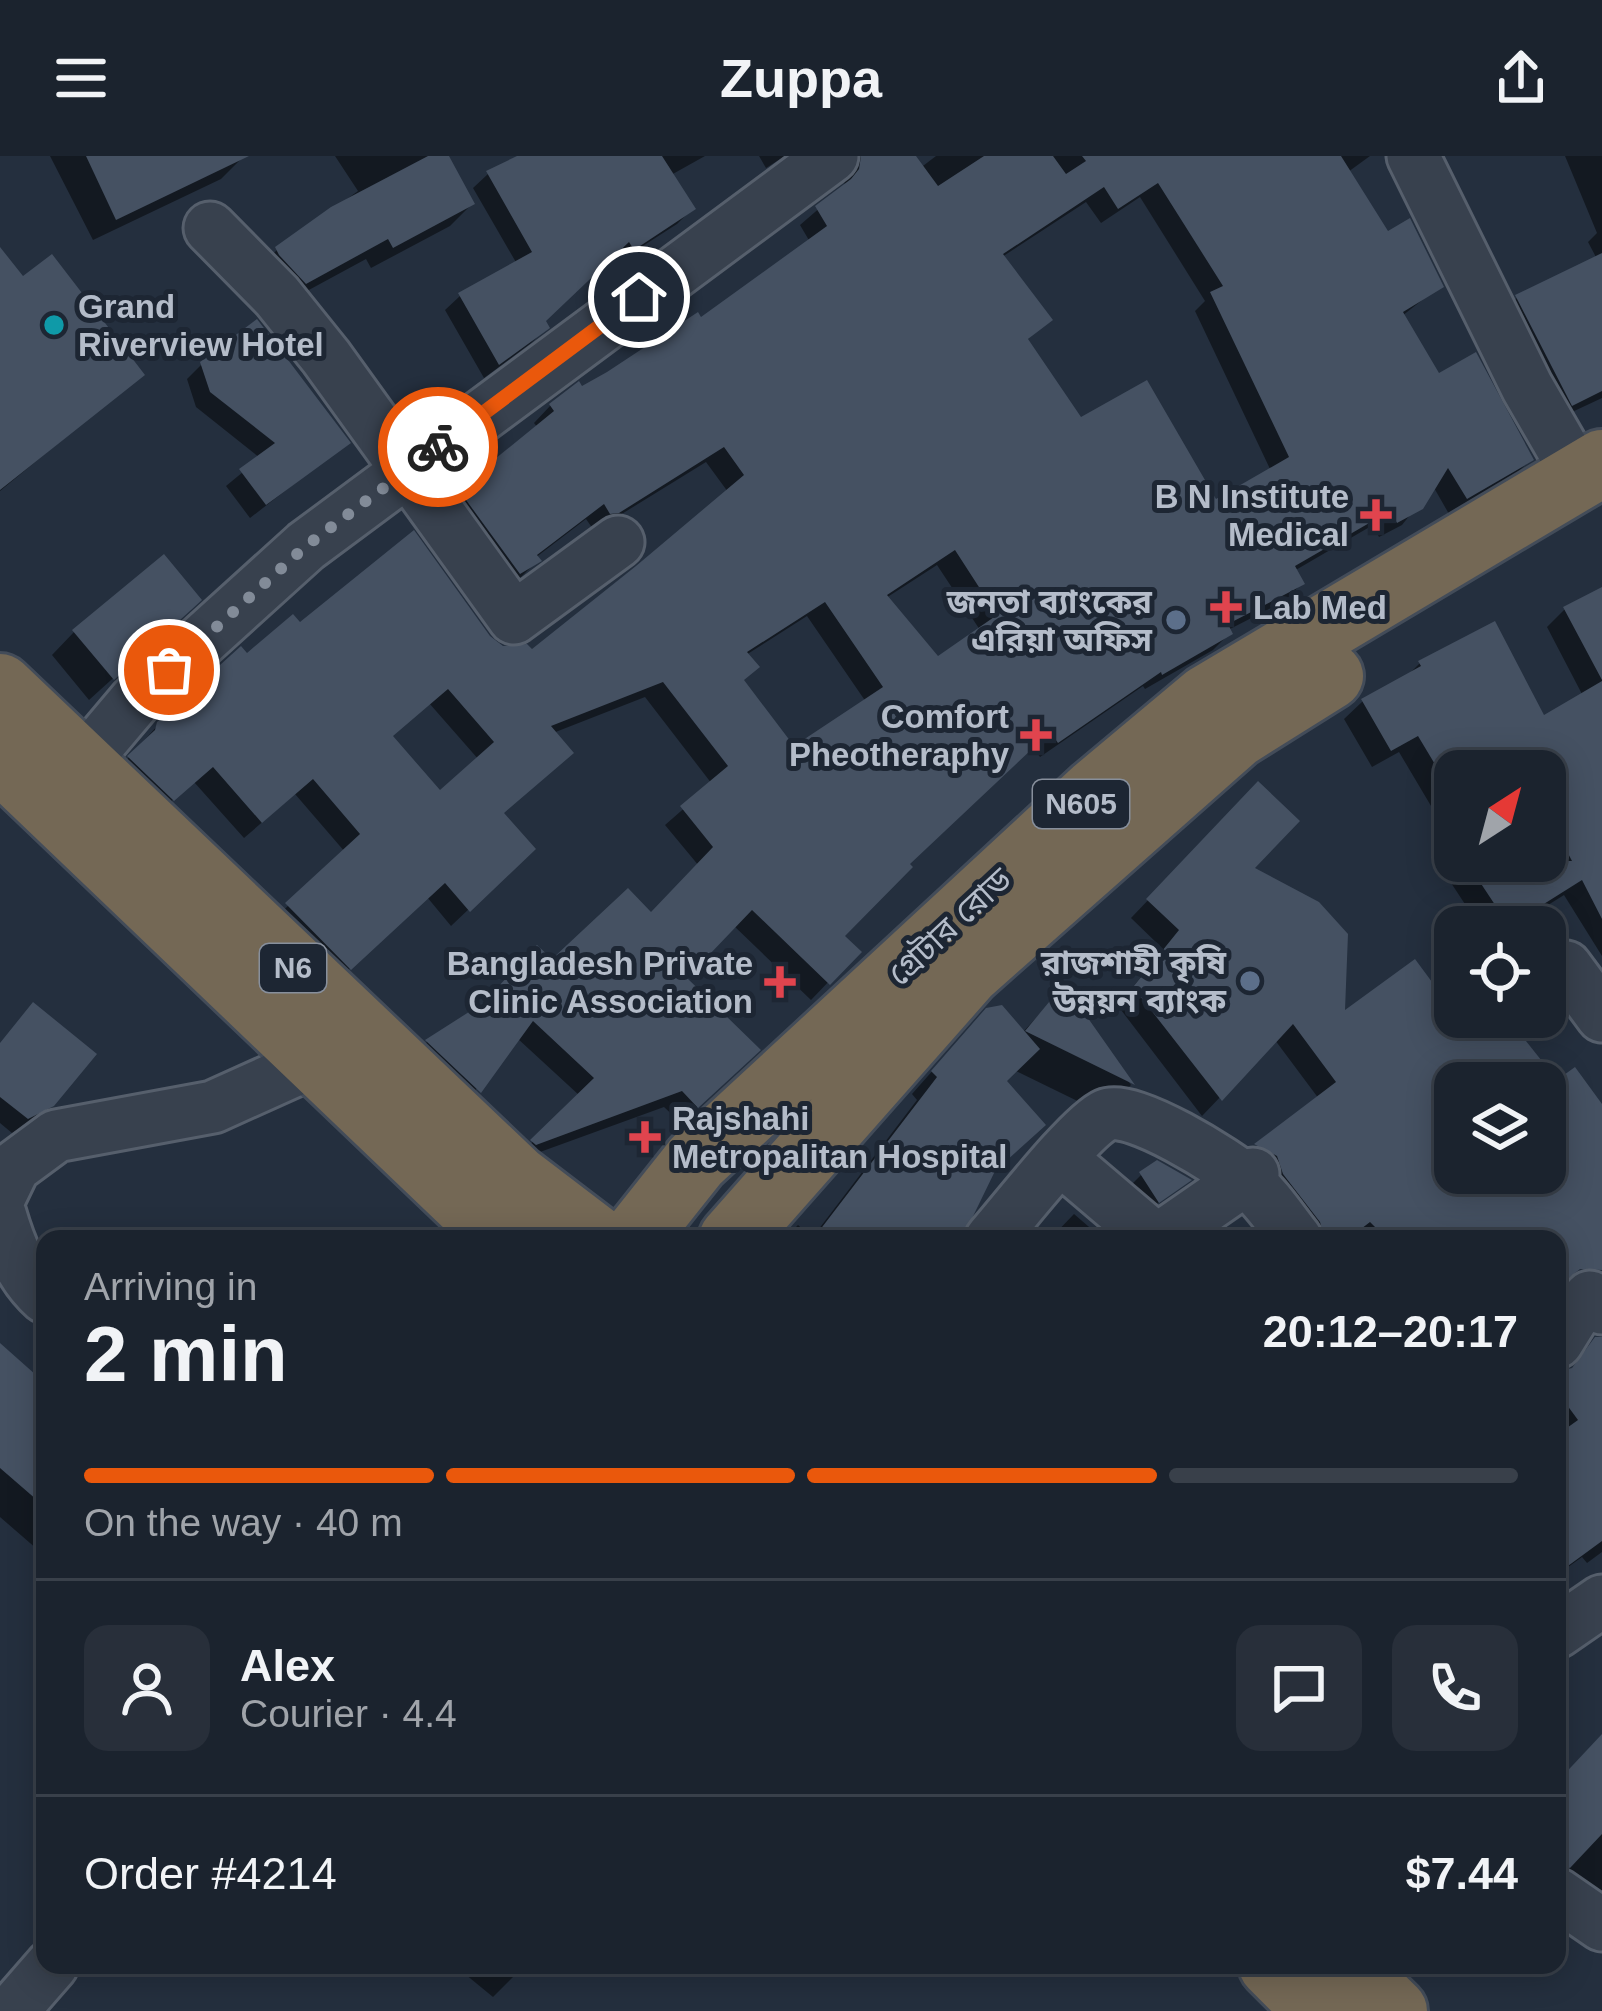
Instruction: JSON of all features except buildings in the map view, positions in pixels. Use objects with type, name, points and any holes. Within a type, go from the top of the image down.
[{"type":"highway","name":"গ্রেটার রোড","points":[[641,1230],[696,1161],[1096,791],[1207,698],[1594,481]]},
{"type":"highway","name":"গ্রেটার রোড","points":[[744,1230],[968,972],[1236,735],[1594,481]]},
{"type":"highway","name":"N6","points":[[0,687],[81,766],[335,1044]]},
{"type":"highway","name":"N6","points":[[0,758],[335,1044],[510,1209],[570,1230]]},
{"type":"highway","points":[[510,1209],[630,1185],[696,1161]]},
{"type":"highway","points":[[1281,1974],[1318,2011]]},
{"type":"highway","points":[[1356,1974],[1394,2011]]},
{"type":"street","points":[[81,766],[135,701],[289,561],[832,156]]},
{"type":"street","points":[[1413,156],[1517,368],[1594,481]]},
{"type":"street","points":[[210,228],[289,311],[514,618],[618,542]]},
{"type":"street","points":[[1566,967],[1602,1016]]},
{"type":"street","points":[[0,1196],[14,1167],[56,1136],[213,1106],[335,1044]]},
{"type":"street","points":[[999,1230],[1107,1114],[1136,1120],[1223,1163],[1252,1185],[1289,1230]]},
{"type":"street","points":[[1061,1159],[1146,1230]]},
{"type":"street","points":[[1170,1230],[1253,1174]]},
{"type":"street","points":[[0,1214],[8,1240],[36,1289]]},
{"type":"street","points":[[1566,1328],[1590,1297],[1602,1309]]},
{"type":"street","points":[[1566,1626],[1602,1601]]},
{"type":"street","points":[[1566,1900],[1602,1925]]},
{"type":"street","points":[[12,2011],[44,1974]]},
{"type":"way so far","points":[[169,670],[306,546],[438,447]]},
{"type":"place","name":"Grand Riverview Hotel","points":[[54,325]]},
{"type":"place","name":"B N Institute Medical","points":[[1376,515]]},
{"type":"place","name":"Lab Med","points":[[1226,607]]},
{"type":"place","name":"জনতা ব্যাংকের এরিয়া অফিস","points":[[1176,620]]},
{"type":"place","name":"Comfort Pheotheraphy","points":[[1036,735]]},
{"type":"place","name":"রাজশাহী কৃষি উন্নয়ন ব্যাংক","points":[[1250,981]]},
{"type":"place","name":"Bangladesh Private Clinic Association","points":[[780,982]]},
{"type":"place","name":"Rajshahi Metropalitan Hospital","points":[[645,1137]]},
{"type":"route","points":[[438,447],[639,297]]}]
